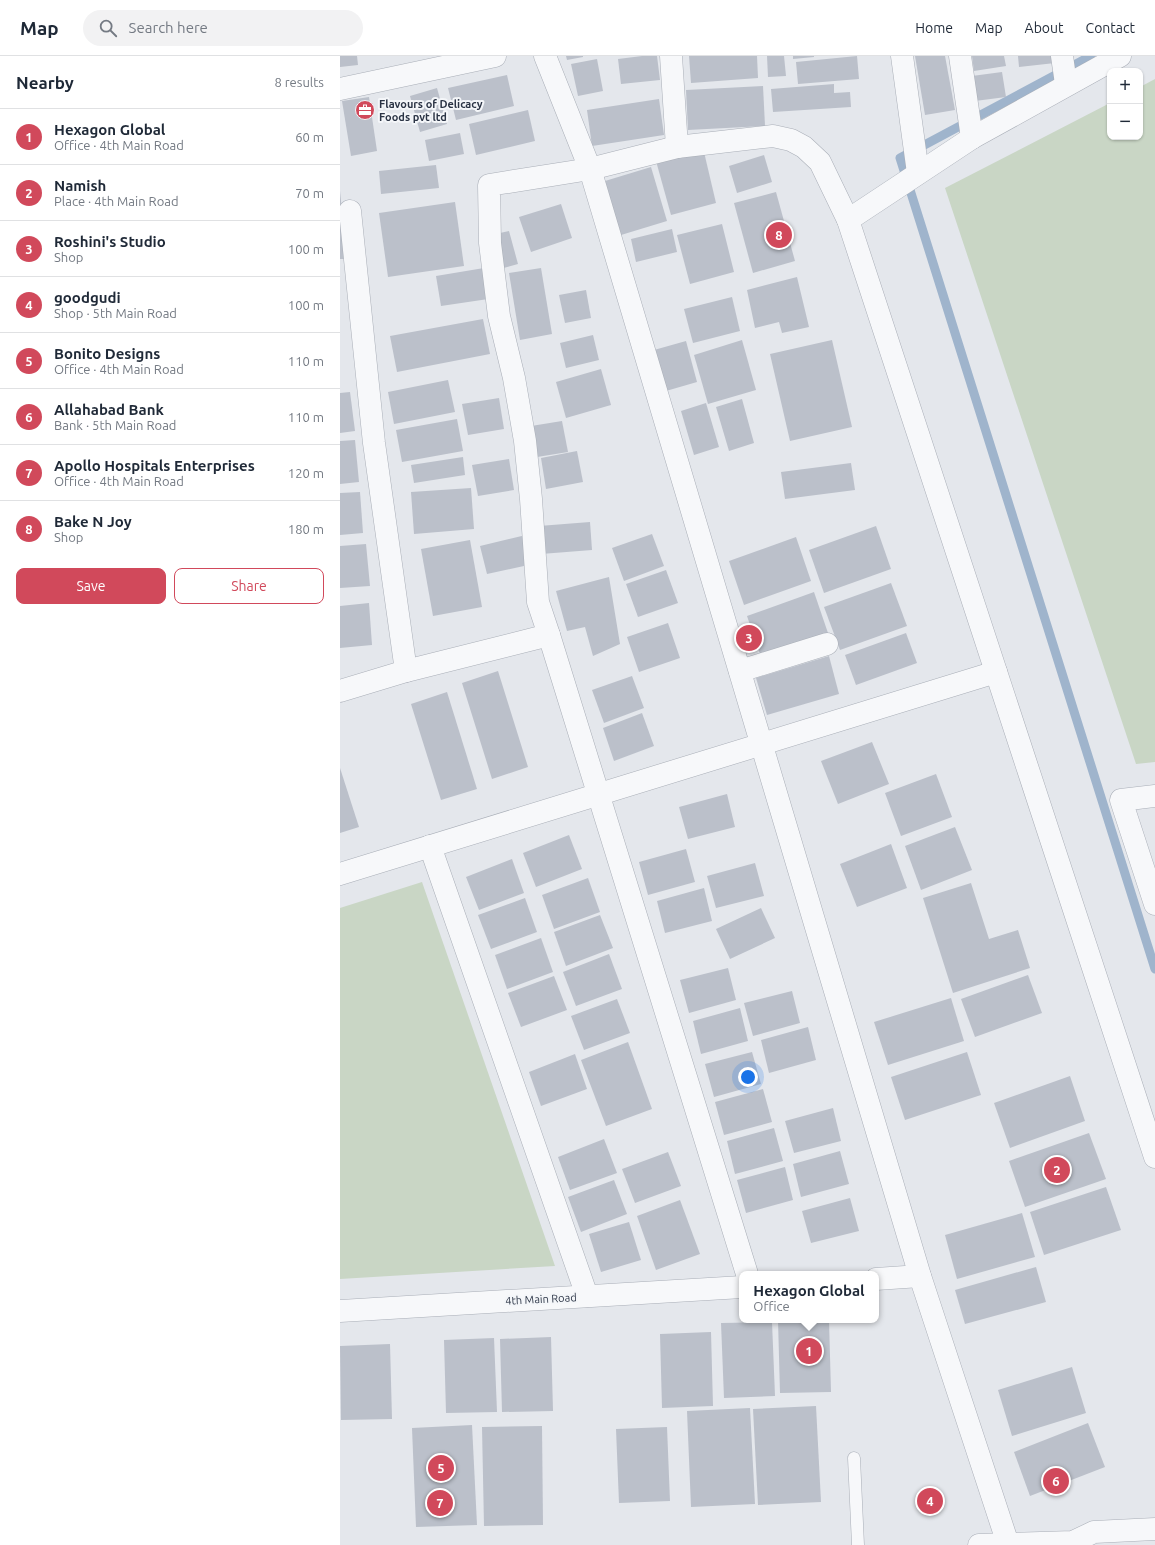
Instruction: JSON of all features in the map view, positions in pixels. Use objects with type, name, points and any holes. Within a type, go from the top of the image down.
[{"type":"street","points":[[340,89],[495,56]]},
{"type":"street","points":[[545,56],[590,169],[920,1276],[1008,1544]]},
{"type":"street","points":[[671,56],[677,147]]},
{"type":"street","points":[[902,56],[918,173]]},
{"type":"street","points":[[960,56],[972,138]]},
{"type":"street","points":[[1062,56],[1066,84]]},
{"type":"street","points":[[848,220],[972,138],[1066,84],[1120,56]]},
{"type":"street","points":[[746,1271],[599,794],[538,602],[532,506],[525,441],[514,378],[499,316],[490,243],[489,185],[590,169],[677,147],[773,136],[791,140],[804,147],[820,162],[848,220],[1155,1157]]},
{"type":"street","points":[[350,211],[374,443],[406,670]]},
{"type":"street","points":[[340,691],[406,670],[549,635]]},
{"type":"street","points":[[740,671],[827,644]]},
{"type":"street","points":[[340,874],[996,672]]},
{"type":"street","points":[[1155,796],[1121,800],[1155,904]]},
{"type":"street","points":[[430,846],[586,1296]]},
{"type":"street","points":[[879,1279],[920,1276]]},
{"type":"street","name":"4th Main Road","points":[[340,1311],[739,1287]]},
{"type":"street","points":[[979,1545],[1076,1544],[1094,1532],[1155,1529]]},
{"type":"lane","points":[[854,1458],[858,1545]]},
{"type":"green space","points":[[1155,79],[1155,762],[1136,764],[945,188],[1107,105],[1107,140],[1143,140],[1143,85]]},
{"type":"green space","points":[[422,882],[555,1266],[340,1279],[340,908]]},
{"type":"building","points":[[340,56],[357,56],[358,65],[340,67]]},
{"type":"building","points":[[566,56],[583,56],[583,57],[567,60]]},
{"type":"building","points":[[657,56],[660,80],[621,84],[618,59]]},
{"type":"building","points":[[689,56],[757,56],[758,78],[691,83]]},
{"type":"building","points":[[767,56],[784,56],[786,76],[768,77]]},
{"type":"building","points":[[793,56],[814,56],[814,57],[793,59]]},
{"type":"building","points":[[857,56],[859,79],[798,84],[796,62]]},
{"type":"building","points":[[915,56],[945,56],[955,110],[925,115]]},
{"type":"building","points":[[972,56],[1004,56],[1006,66],[974,71]]},
{"type":"building","points":[[1018,56],[1054,56],[1055,63],[1019,67]]},
{"type":"building","points":[[597,59],[603,91],[578,96],[571,64]]},
{"type":"building","points":[[1002,72],[1006,97],[975,101],[972,76]]},
{"type":"building","points":[[507,75],[514,106],[456,120],[448,88]]},
{"type":"building","points":[[834,84],[834,93],[850,92],[851,107],[773,112],[771,89]]},
{"type":"building","points":[[763,86],[765,126],[688,130],[686,90]]},
{"type":"building","points":[[437,88],[447,124],[420,132],[410,96]]},
{"type":"building","points":[[369,97],[377,151],[351,156],[342,101]]},
{"type":"building","points":[[659,99],[664,135],[592,146],[587,110]]},
{"type":"building","points":[[528,110],[535,141],[476,155],[469,124]]},
{"type":"building","points":[[460,133],[464,154],[429,161],[425,140]]},
{"type":"building","points":[[704,152],[716,203],[671,215],[656,161]]},
{"type":"building","points":[[764,155],[772,182],[737,193],[729,166]]},
{"type":"building","points":[[436,165],[439,188],[381,194],[379,171]]},
{"type":"building","points":[[651,167],[667,221],[621,235],[605,181]]},
{"type":"building","points":[[340,191],[347,259],[340,259]]},
{"type":"building","points":[[776,192],[795,261],[753,273],[734,203]]},
{"type":"building","points":[[455,202],[464,266],[388,277],[379,213]]},
{"type":"building","points":[[561,204],[572,238],[531,252],[519,217]]},
{"type":"building","points":[[722,224],[734,272],[690,284],[677,235]]},
{"type":"building","points":[[672,229],[677,252],[636,262],[631,239]]},
{"type":"building","points":[[509,231],[518,264],[500,269],[491,235]]},
{"type":"building","points":[[490,267],[495,298],[441,306],[436,276]]},
{"type":"building","points":[[541,268],[552,334],[520,340],[509,273]]},
{"type":"building","points":[[797,277],[809,327],[782,333],[779,322],[755,328],[747,290]]},
{"type":"building","points":[[586,290],[591,318],[565,323],[559,295]]},
{"type":"building","points":[[732,297],[740,331],[693,343],[684,309]]},
{"type":"building","points":[[483,319],[490,354],[397,372],[390,336]]},
{"type":"building","points":[[593,335],[599,360],[566,368],[560,343]]},
{"type":"building","points":[[742,340],[756,390],[708,404],[694,355]]},
{"type":"building","points":[[832,340],[852,427],[790,441],[770,354]]},
{"type":"building","points":[[686,341],[697,382],[666,391],[654,350]]},
{"type":"building","points":[[601,369],[611,405],[566,418],[556,382]]},
{"type":"building","points":[[448,380],[455,412],[394,424],[388,392]]},
{"type":"building","points":[[350,392],[355,431],[340,433],[340,393]]},
{"type":"building","points":[[499,398],[504,429],[468,435],[462,404]]},
{"type":"building","points":[[742,399],[754,443],[729,451],[716,407]]},
{"type":"building","points":[[706,403],[719,447],[694,455],[681,411]]},
{"type":"building","points":[[457,419],[463,451],[402,462],[396,430]]},
{"type":"building","points":[[562,421],[568,452],[531,458],[525,427]]},
{"type":"building","points":[[355,440],[359,482],[340,484],[340,441]]},
{"type":"building","points":[[577,451],[583,482],[546,489],[541,458]]},
{"type":"building","points":[[463,457],[465,475],[414,483],[411,465]]},
{"type":"building","points":[[509,459],[514,490],[478,496],[472,465]]},
{"type":"building","points":[[851,463],[855,490],[785,499],[781,472]]},
{"type":"building","points":[[471,488],[474,529],[414,534],[411,492]]},
{"type":"building","points":[[360,492],[363,533],[340,535],[340,493]]},
{"type":"building","points":[[590,522],[592,550],[541,554],[539,526]]},
{"type":"building","points":[[876,526],[891,569],[824,593],[809,550]]},
{"type":"building","points":[[652,534],[664,566],[624,581],[612,548]]},
{"type":"building","points":[[526,535],[533,564],[487,574],[480,546]]},
{"type":"building","points":[[796,537],[811,581],[744,605],[729,561]]},
{"type":"building","points":[[470,540],[482,607],[433,616],[421,549]]},
{"type":"building","points":[[366,544],[370,586],[340,588],[340,546]]},
{"type":"building","points":[[666,570],[678,603],[638,617],[626,584]]},
{"type":"building","points":[[609,577],[620,644],[593,656],[585,627],[567,631],[556,591]]},
{"type":"building","points":[[891,583],[907,626],[840,650],[824,607]]},
{"type":"building","points":[[814,592],[829,636],[762,660],[747,616]]},
{"type":"building","points":[[369,603],[372,645],[340,648],[340,606]]},
{"type":"building","points":[[668,623],[680,658],[639,672],[627,637]]},
{"type":"building","points":[[906,633],[917,663],[856,685],[845,655]]},
{"type":"building","points":[[829,656],[839,694],[767,715],[756,678]]},
{"type":"building","points":[[498,671],[528,767],[492,779],[462,683]]},
{"type":"building","points":[[632,676],[644,708],[604,723],[592,690]]},
{"type":"building","points":[[447,692],[477,789],[441,800],[411,704]]},
{"type":"building","points":[[642,713],[654,746],[614,761],[603,728]]},
{"type":"building","points":[[872,742],[889,784],[838,804],[821,761]]},
{"type":"building","points":[[340,768],[359,827],[340,833]]},
{"type":"building","points":[[936,774],[952,817],[901,836],[885,793]]},
{"type":"building","points":[[727,794],[735,827],[688,839],[679,807]]},
{"type":"building","points":[[955,827],[972,870],[921,890],[905,846]]},
{"type":"building","points":[[569,835],[582,869],[536,887],[523,853]]},
{"type":"building","points":[[891,844],[907,888],[857,907],[840,864]]},
{"type":"building","points":[[686,849],[695,882],[648,895],[639,862]]},
{"type":"building","points":[[512,859],[524,893],[479,910],[466,877]]},
{"type":"building","points":[[755,863],[764,896],[716,908],[707,876]]},
{"type":"building","points":[[588,878],[600,912],[554,929],[542,895]]},
{"type":"building","points":[[971,883],[989,939],[1018,930],[1030,968],[953,993],[923,898]]},
{"type":"building","points":[[704,888],[712,921],[665,933],[657,901]]},
{"type":"building","points":[[525,898],[537,932],[491,949],[478,915]]},
{"type":"building","points":[[761,908],[775,938],[730,959],[716,929]]},
{"type":"building","points":[[600,915],[613,948],[566,966],[554,932]]},
{"type":"building","points":[[541,938],[553,972],[507,989],[495,955]]},
{"type":"building","points":[[609,954],[622,989],[576,1006],[563,972]]},
{"type":"building","points":[[728,968],[736,1000],[689,1013],[680,980]]},
{"type":"building","points":[[1028,975],[1042,1013],[975,1037],[961,999]]},
{"type":"building","points":[[554,976],[567,1010],[521,1027],[508,993]]},
{"type":"building","points":[[792,991],[800,1023],[753,1036],[744,1003]]},
{"type":"building","points":[[951,998],[964,1041],[888,1065],[874,1022]]},
{"type":"building","points":[[617,999],[630,1033],[584,1050],[571,1016]]},
{"type":"building","points":[[740,1008],[748,1041],[701,1054],[693,1021]]},
{"type":"building","points":[[808,1027],[816,1060],[769,1073],[761,1040]]},
{"type":"building","points":[[628,1042],[652,1109],[606,1126],[581,1060]]},
{"type":"building","points":[[752,1052],[761,1084],[714,1097],[705,1064]]},
{"type":"building","points":[[967,1052],[981,1095],[905,1120],[891,1077]]},
{"type":"building","points":[[575,1054],[587,1089],[541,1106],[529,1072]]},
{"type":"building","points":[[1070,1076],[1085,1121],[1010,1148],[994,1103]]},
{"type":"building","points":[[763,1089],[772,1122],[724,1135],[715,1102]]},
{"type":"building","points":[[833,1108],[841,1141],[794,1153],[785,1121]]},
{"type":"building","points":[[774,1128],[783,1161],[735,1174],[727,1141]]},
{"type":"building","points":[[1089,1133],[1106,1179],[1025,1207],[1009,1161]]},
{"type":"building","points":[[604,1139],[617,1173],[570,1190],[558,1157]]},
{"type":"building","points":[[840,1151],[849,1184],[801,1197],[793,1164]]},
{"type":"building","points":[[668,1152],[681,1186],[635,1203],[622,1169]]},
{"type":"building","points":[[785,1167],[793,1200],[746,1213],[737,1180]]},
{"type":"building","points":[[614,1180],[627,1214],[581,1232],[568,1197]]},
{"type":"building","points":[[1106,1187],[1121,1230],[1044,1255],[1030,1212]]},
{"type":"building","points":[[850,1198],[859,1231],[811,1243],[802,1211]]},
{"type":"building","points":[[680,1200],[700,1254],[656,1270],[637,1216]]},
{"type":"building","points":[[1022,1213],[1035,1257],[957,1279],[945,1235]]},
{"type":"building","points":[[629,1222],[641,1260],[601,1272],[589,1234]]},
{"type":"building","points":[[1036,1267],[1046,1302],[965,1324],[955,1290]]},
{"type":"building","points":[[721,1323],[772,1323],[775,1396],[724,1398]]},
{"type":"building","points":[[778,1323],[829,1323],[831,1392],[780,1393]]},
{"type":"building","points":[[711,1332],[713,1406],[662,1408],[660,1334]]},
{"type":"building","points":[[551,1337],[553,1411],[502,1412],[500,1339]]},
{"type":"building","points":[[494,1338],[497,1412],[446,1413],[444,1340]]},
{"type":"building","points":[[390,1344],[392,1419],[341,1420],[340,1346]]},
{"type":"building","points":[[1072,1367],[1086,1413],[1012,1436],[998,1390]]},
{"type":"building","points":[[816,1406],[821,1502],[758,1505],[753,1409]]},
{"type":"building","points":[[750,1408],[755,1504],[691,1507],[687,1411]]},
{"type":"building","points":[[1088,1423],[1105,1467],[1030,1496],[1014,1452]]},
{"type":"building","points":[[472,1425],[477,1525],[416,1527],[412,1428]]},
{"type":"building","points":[[542,1426],[543,1525],[484,1526],[482,1427]]},
{"type":"building","points":[[667,1427],[670,1501],[619,1503],[616,1429]]},
{"type":"waterway","points":[[1091,56],[900,158],[1155,969]]},
{"type":"place","name":"Flavours of Delicacy Foods pvt ltd","points":[[365,110]]},
{"type":"place","name":"Bake N Joy","points":[[779,235]]},
{"type":"place","name":"Roshini's Studio","points":[[749,638]]},
{"type":"place","name":"Namish","points":[[1057,1170]]},
{"type":"place","name":"Hexagon Global","points":[[809,1351]]},
{"type":"place","name":"Bonito Designs","points":[[441,1468]]},
{"type":"place","name":"Allahabad Bank","points":[[1056,1481]]},
{"type":"place","name":"goodgudi","points":[[930,1501]]},
{"type":"place","name":"Apollo Hospitals Enterprises","points":[[440,1503]]}]
